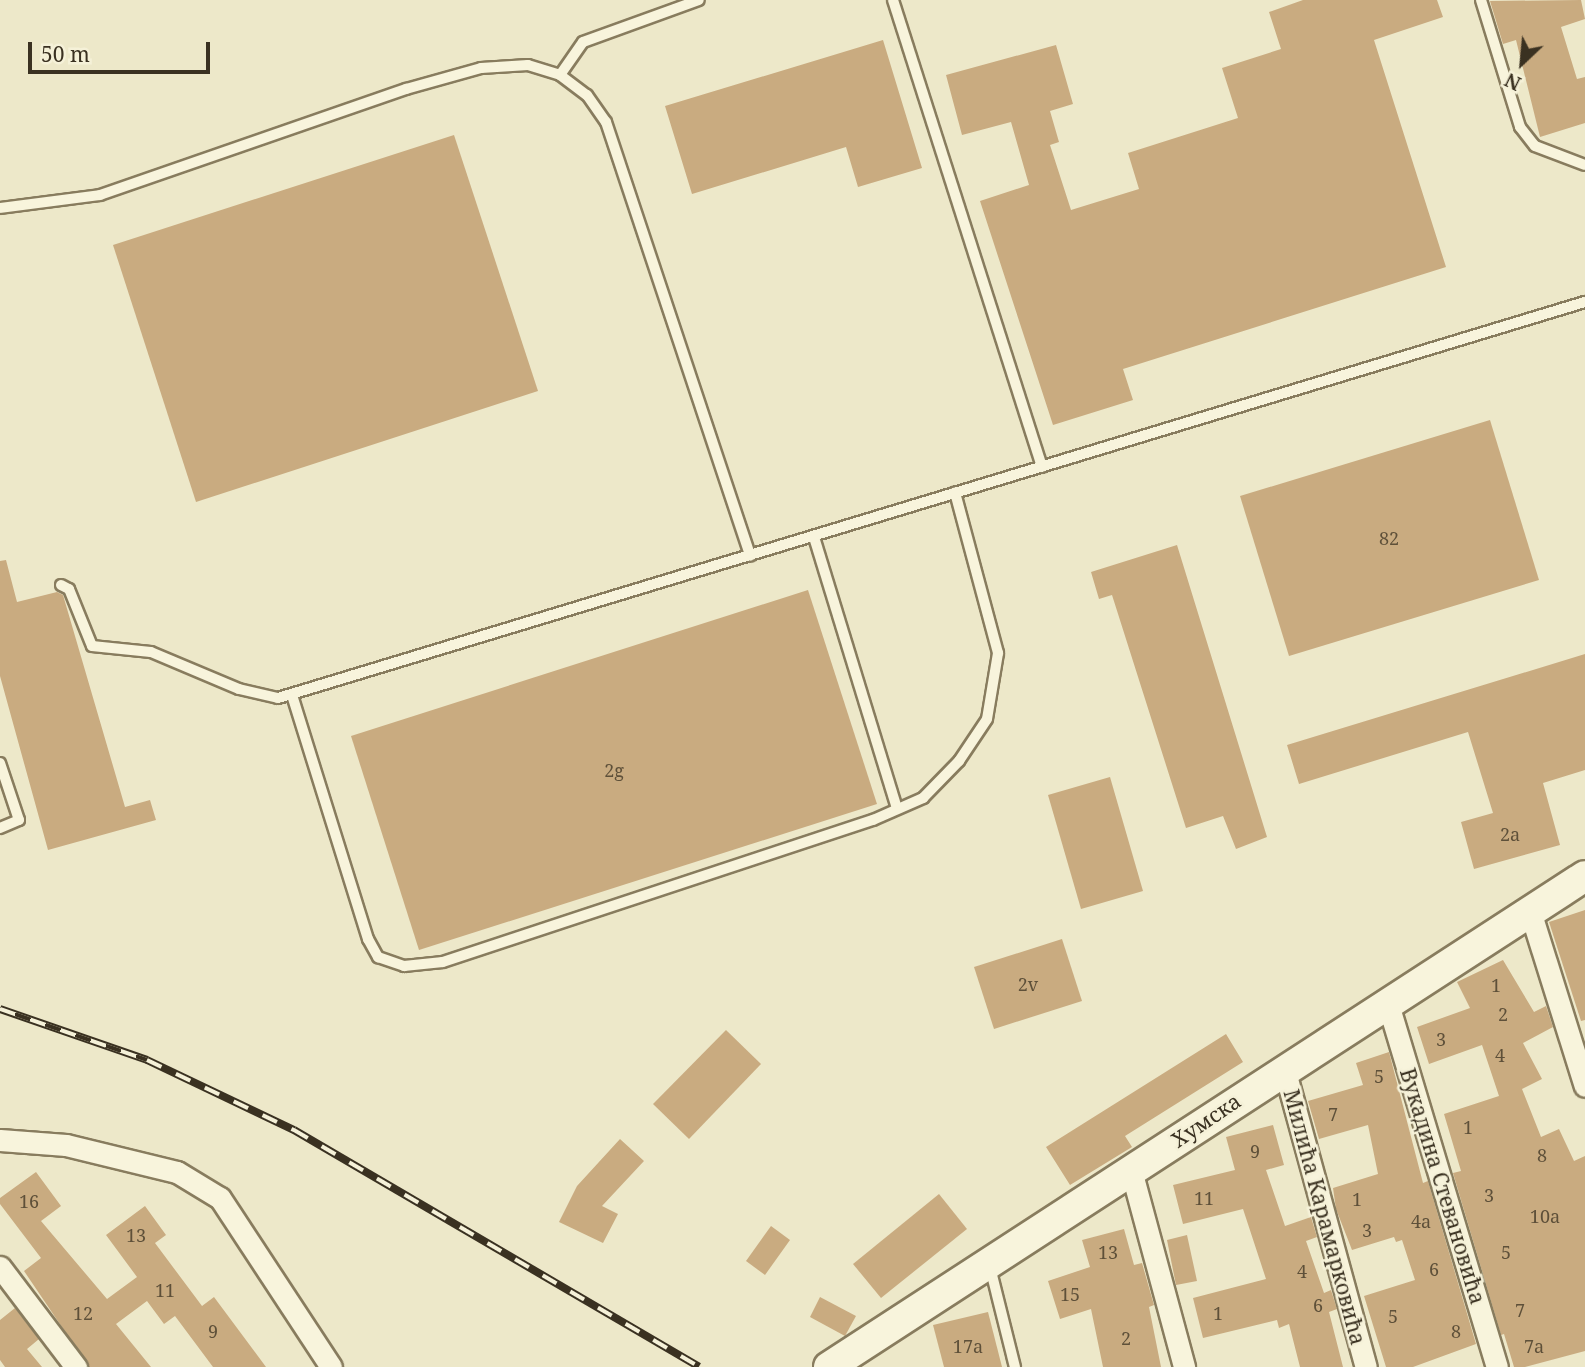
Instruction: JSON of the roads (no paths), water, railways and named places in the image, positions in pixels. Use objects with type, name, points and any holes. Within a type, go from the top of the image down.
[{"type":"street","name":"Хумска","points":[[829,1367],[1284,1068],[1585,876]]},
{"type":"street","points":[[1530,911],[1585,1086]]},
{"type":"street","name":"Вукадина Стевановића","points":[[1388,1004],[1497,1367]]},
{"type":"street","name":"Милића Карамарковића","points":[[1284,1068],[1366,1367]]},
{"type":"street","points":[[0,1140],[66,1145],[177,1172],[220,1198],[331,1367]]},
{"type":"street","points":[[1132,1170],[1184,1367]]},
{"type":"street","points":[[0,1267],[76,1367]]},
{"type":"lane","points":[[560,75],[583,42],[699,0]]},
{"type":"lane","points":[[893,0],[1042,467]]},
{"type":"lane","points":[[1482,0],[1483,18],[1520,127],[1535,145],[1585,165]]},
{"type":"lane","points":[[0,208],[100,195],[406,89],[481,68],[528,65],[560,75],[587,95],[606,122],[750,556]]},
{"type":"lane","points":[[61,585],[69,589],[92,646],[151,652],[239,689],[278,698],[1585,302]]},
{"type":"lane","points":[[292,695],[368,939],[378,957],[404,966],[443,962],[897,809],[923,797],[960,761],[987,719],[998,653],[955,493]]},
{"type":"lane","points":[[814,537],[897,809]]},
{"type":"lane","points":[[0,763],[19,820],[0,828]]},
{"type":"lane","points":[[989,1264],[1015,1367]]},
{"type":"railway","points":[[0,1009],[147,1060],[294,1130],[699,1367]]}]
